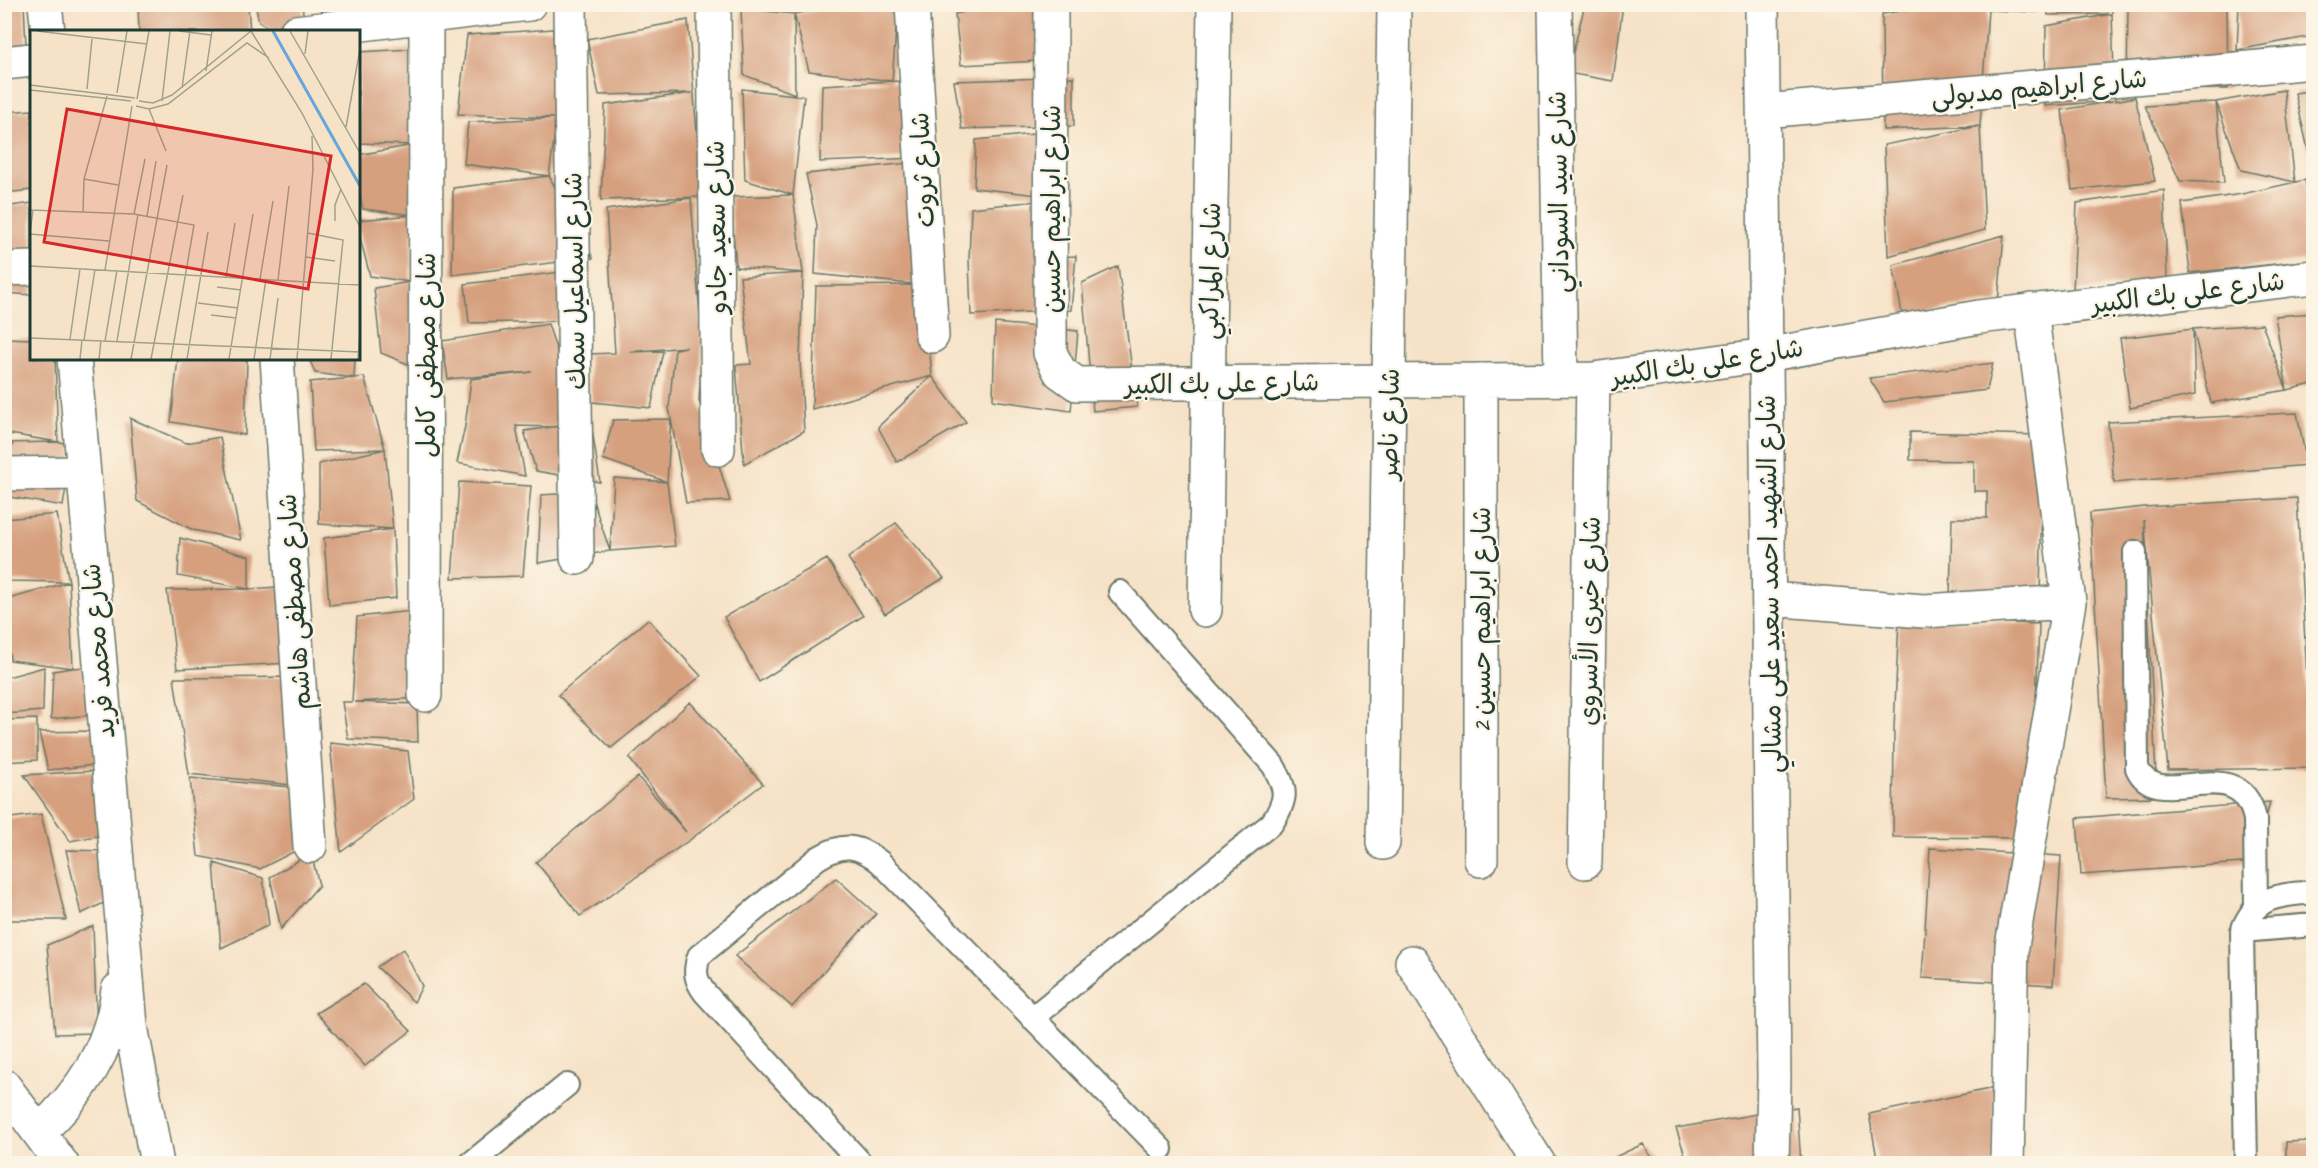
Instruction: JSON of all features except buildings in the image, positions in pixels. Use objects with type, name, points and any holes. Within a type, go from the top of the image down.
[{"type":"street","points":[[45,4],[48,30]]},
{"type":"street","points":[[304,30],[367,14],[426,16],[529,4]]},
{"type":"street","name":"شارع اسماعيل سمك","points":[[570,4],[577,558]]},
{"type":"street","name":"شارع سعيد جادو","points":[[714,4],[718,449]]},
{"type":"street","name":"شارع ثروت","points":[[912,4],[932,336]]},
{"type":"street","name":"شارع ابراهيم حسين","points":[[1051,4],[1050,353],[1060,372],[1077,384],[1096,385]]},
{"type":"street","name":"شارع المراكبي","points":[[1205,610],[1214,4]]},
{"type":"street","name":"شارع ناصر","points":[[1383,843],[1394,4]]},
{"type":"street","name":"شارع سيد السوداني","points":[[1556,4],[1577,379]]},
{"type":"street","name":"شارع الشهيد احمد سعيد على مشالي","points":[[1762,4],[1774,1078],[1772,1164]]},
{"type":"street","name":"شارع مصطفى كامل","points":[[425,695],[426,16]]},
{"type":"street","points":[[4,63],[30,60]]},
{"type":"street","name":"شارع ابراهيم مدبولى","points":[[1764,111],[2313,62]]},
{"type":"street","points":[[4,269],[30,268]]},
{"type":"street","name":"شارع على بك الكبير","points":[[1096,385],[1577,379],[1766,355],[1870,335],[2031,310],[2313,277]]},
{"type":"street","points":[[2007,1164],[2012,946],[2068,602],[2031,310]]},
{"type":"street","name":"شارع محمد فريد","points":[[74,360],[131,1026],[158,1164]]},
{"type":"street","name":"شارع مصطفى هاشم","points":[[277,360],[310,846]]},
{"type":"street","name":"شارع خيرى الأسروي","points":[[1577,379],[1586,862]]},
{"type":"street","name":"شارع ابراهيم حسين 2","points":[[1481,380],[1481,860]]},
{"type":"street","points":[[4,474],[83,472]]},
{"type":"street","points":[[1769,599],[1924,611],[2068,602]]},
{"type":"street","name":"شارع محمد فريد","points":[[39,1132],[61,1112],[80,1089],[96,1064],[108,1035],[116,1006],[123,944]]},
{"type":"street","points":[[1412,962],[1539,1164]]},
{"type":"street","points":[[4,1086],[62,1164]]},
{"type":"lane","points":[[2135,552],[2137,768],[2141,777],[2156,786],[2219,783],[2233,786],[2244,794],[2252,805],[2255,819],[2256,907]]},
{"type":"lane","points":[[1032,1018],[1272,822],[1283,806],[1283,783],[1273,765],[1120,592]]},
{"type":"lane","points":[[856,1161],[705,993],[696,981],[695,968],[699,956],[818,858],[832,849],[850,847],[867,852],[880,862],[1161,1149]]},
{"type":"lane","points":[[2246,1164],[2242,932],[2246,919],[2256,907],[2269,898],[2313,892]]},
{"type":"lane","points":[[2242,932],[2313,925]]},
{"type":"lane","points":[[470,1164],[567,1085]]}]
